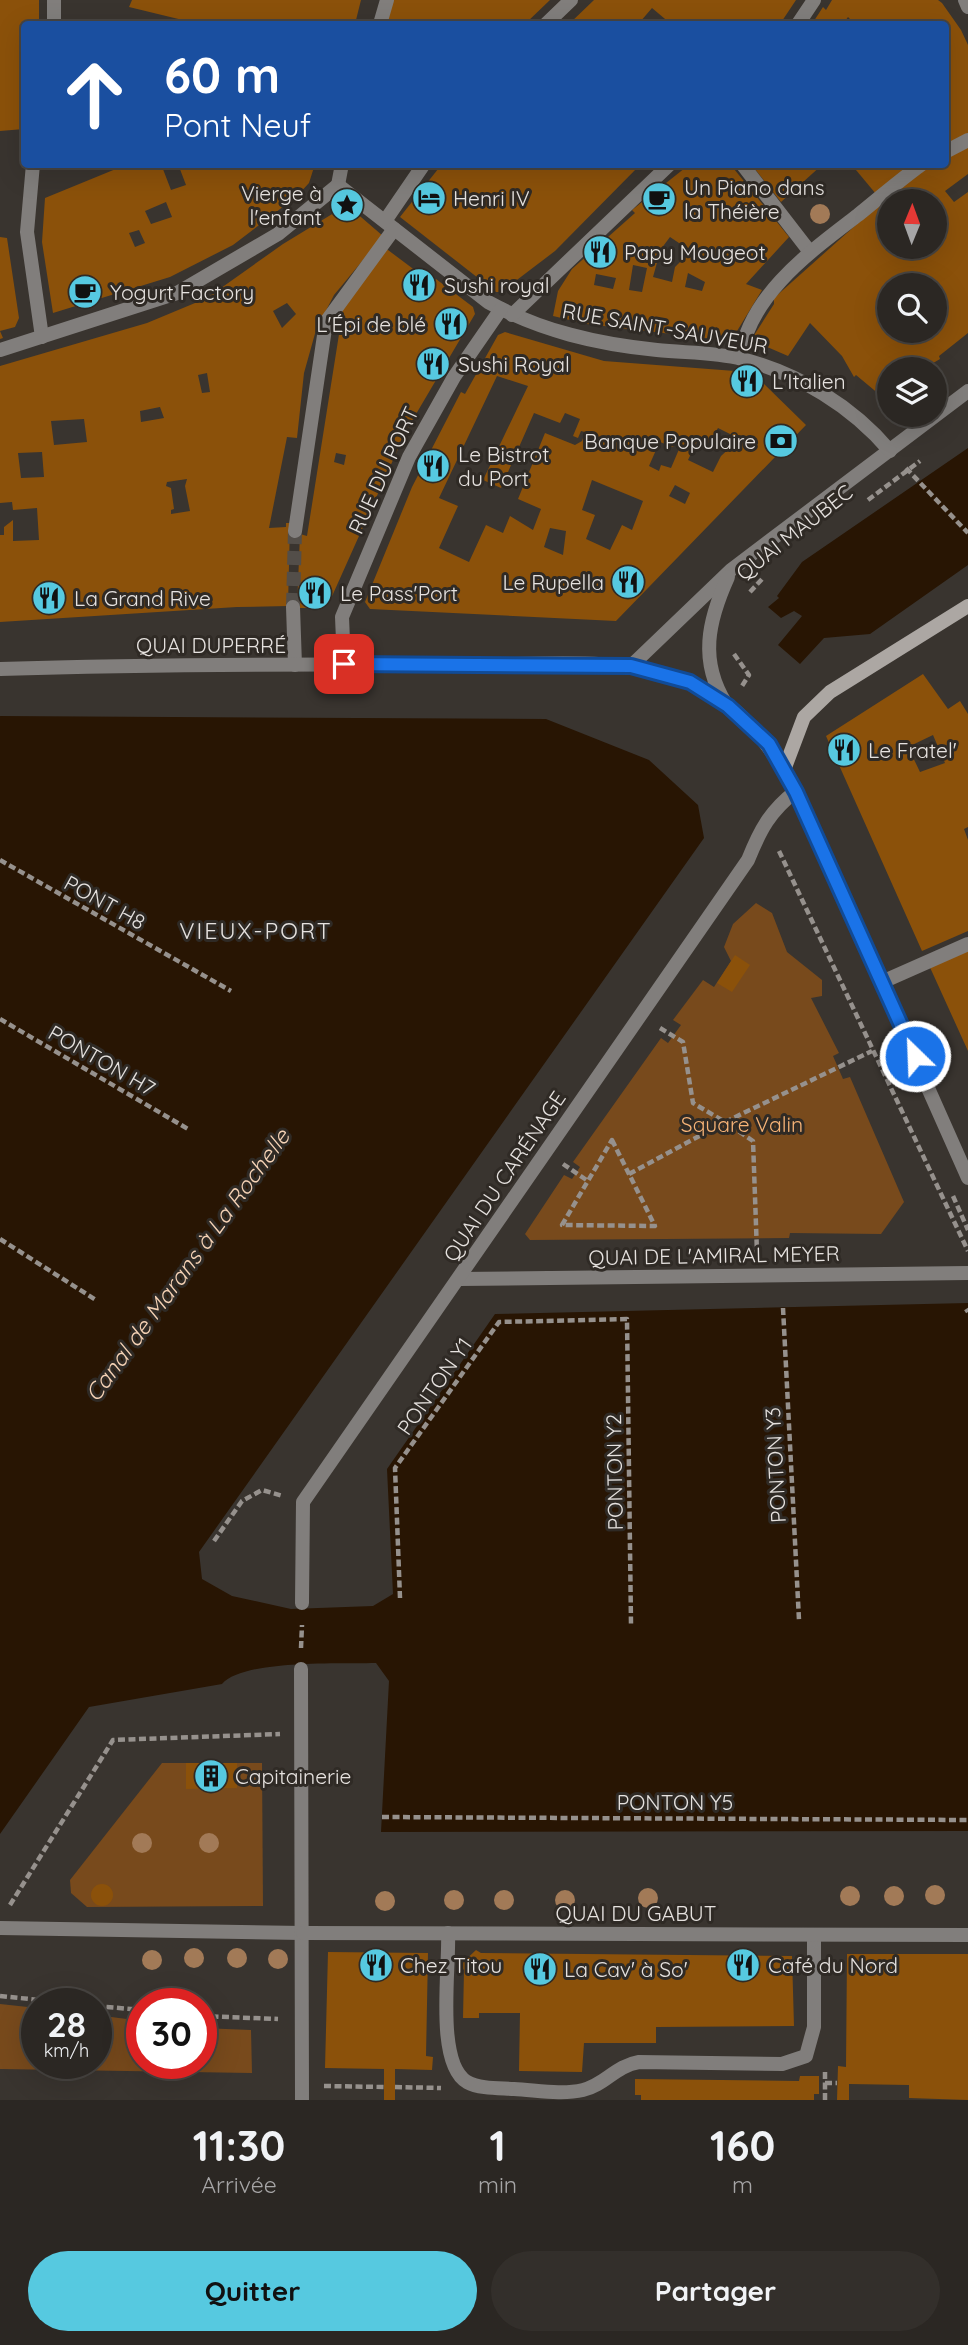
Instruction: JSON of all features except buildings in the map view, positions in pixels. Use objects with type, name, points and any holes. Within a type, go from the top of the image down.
[{"type":"main road","points":[[784,770],[804,717],[830,692],[968,606]]},
{"type":"street","points":[[54,0],[54,21]]},
{"type":"street","points":[[381,21],[387,0]]},
{"type":"street","points":[[549,21],[570,0]]},
{"type":"street","points":[[800,21],[814,0]]},
{"type":"street","points":[[965,0],[968,7]]},
{"type":"street","points":[[949,150],[968,140]]},
{"type":"street","points":[[33,168],[27,232],[42,337]]},
{"type":"street","points":[[0,350],[177,293],[278,234],[338,185],[341,168]]},
{"type":"street","points":[[295,531],[326,322],[389,225],[422,168]]},
{"type":"street","name":"RUE DU PORT","points":[[344,664],[342,617],[409,457],[454,377],[507,312],[666,168]]},
{"type":"street","points":[[745,168],[810,252]]},
{"type":"street","points":[[740,358],[743,340],[771,292],[810,252],[917,168]]},
{"type":"street","name":"RUE SAINT-SAUVEUR","points":[[338,185],[507,312],[548,329],[601,343],[740,358],[771,368],[807,384],[860,418],[890,451]]},
{"type":"street","name":"QUAI MAUBEC","points":[[631,666],[731,570],[968,391]]},
{"type":"street","name":"QUAI MAUBEC","points":[[728,706],[709,666],[708,640],[713,610],[731,570]]},
{"type":"street","points":[[293,607],[295,665]]},
{"type":"street","name":"QUAI DUPERRÉ","points":[[0,669],[344,664],[631,666],[690,682],[728,706]]},
{"type":"street","points":[[728,706],[769,744],[796,792],[883,982],[968,1178]]},
{"type":"street","name":"QUAI DU CARÉNAGE","points":[[303,1502],[748,860],[764,820],[796,792]]},
{"type":"street","points":[[883,982],[968,944]]},
{"type":"street","name":"QUAI DE L'AMIRAL MEYER","points":[[460,1279],[968,1273]]},
{"type":"street","points":[[302,1604],[303,1502]]},
{"type":"street","points":[[301,1669],[304,2019],[302,2093]]},
{"type":"street","name":"QUAI DU GABUT","points":[[0,1928],[303,1933],[968,1934]]},
{"type":"street","points":[[448,1933],[449,2052],[458,2073],[476,2085],[574,2091],[595,2085],[624,2064],[796,2062],[806,2056],[814,2026],[814,1935]]},
{"type":"path","name":"QUAI MAUBEC","points":[[864,502],[928,454]]},
{"type":"path","points":[[920,483],[968,533]]},
{"type":"path","name":"QUAI MAUBEC","points":[[746,596],[766,575]]},
{"type":"path","points":[[728,706],[750,675],[735,656],[732,645]]},
{"type":"path","points":[[764,820],[968,1252]]},
{"type":"path","name":"PONT H8","points":[[0,860],[232,991]]},
{"type":"path","points":[[639,1015],[683,1042],[693,1103],[753,1141],[758,1276]]},
{"type":"path","name":"PONTON H7","points":[[0,1019],[188,1129]]},
{"type":"path","points":[[629,1174],[724,1122],[872,1051]]},
{"type":"path","points":[[612,1140],[629,1174],[655,1226],[562,1224],[612,1140]]},
{"type":"path","points":[[0,1239],[96,1300]]},
{"type":"path","name":"PONTON Y3","points":[[783,1308],[799,1620]]},
{"type":"path","name":"PONTON Y1","points":[[400,1598],[395,1468],[499,1322],[627,1319]]},
{"type":"path","name":"PONTON Y2","points":[[627,1319],[631,1624]]},
{"type":"path","points":[[214,1541],[242,1501],[262,1490],[303,1502]]},
{"type":"path","points":[[301,1669],[302,1604]]},
{"type":"path","points":[[7,1909],[113,1740],[302,1734]]},
{"type":"path","name":"PONTON Y5","points":[[382,1817],[968,1820]]},
{"type":"path","points":[[0,1996],[21,1998]]},
{"type":"path","points":[[217,2016],[304,2019]]},
{"type":"path","points":[[825,2082],[837,2083]]},
{"type":"path","points":[[395,2087],[476,2085]]},
{"type":"path","points":[[302,2093],[384,2087]]},
{"type":"green space","name":"Square Valin","points":[[756,903],[772,913],[787,952],[822,980],[822,996],[811,998],[839,1053],[833,1056],[843,1079],[850,1077],[904,1202],[881,1234],[790,1233],[789,1238],[530,1240],[525,1234],[564,1175],[572,1179],[580,1167],[573,1162],[661,1038],[668,1043],[681,1025],[673,1020],[703,980],[714,987],[731,961],[724,947],[733,924]]},
{"type":"green space","points":[[162,1763],[262,1763],[263,1906],[87,1907],[71,1893],[70,1880]]},
{"type":"green space","points":[[0,2004],[21,2006],[21,2069],[0,2069]]},
{"type":"green space","points":[[112,2017],[126,2019],[126,2071],[112,2071]]},
{"type":"green space","points":[[217,2029],[251,2030],[252,2073],[217,2072]]},
{"type":"water","points":[[968,448],[968,565],[870,634],[824,638],[800,664],[778,645],[802,616],[794,611],[781,618],[768,607],[779,598],[777,596],[802,562]]},
{"type":"water","name":"Canal de Marans à La Rochelle","points":[[0,716],[546,719],[649,760],[698,805],[704,838],[199,1552],[202,1579],[232,1596],[291,1609],[373,1606],[393,1594],[387,1469],[495,1314],[968,1303],[968,1831],[381,1832],[389,1681],[376,1663],[318,1663],[251,1670],[222,1684],[89,1707],[0,1834]]},
{"type":"tunnel","points":[[293,607],[295,531]]},
{"type":"place","name":"Henri IV","points":[[429,198]]},
{"type":"place","name":"Un Piano dans la Théière","points":[[659,199]]},
{"type":"place","name":"Vierge à l'enfant","points":[[347,205]]},
{"type":"place","name":"Papy Mougeot","points":[[600,252]]},
{"type":"place","name":"Sushi royal","points":[[419,285]]},
{"type":"place","name":"Yogurt Factory","points":[[85,292]]},
{"type":"place","name":"L'Épi de blé","points":[[451,324]]},
{"type":"place","name":"Sushi Royal","points":[[433,364]]},
{"type":"place","name":"L'Italien","points":[[747,381]]},
{"type":"place","name":"Banque Populaire","points":[[781,441]]},
{"type":"place","name":"Le Bistrot du Port","points":[[433,466]]},
{"type":"place","name":"Le Rupella","points":[[628,582]]},
{"type":"place","name":"Le Pass'Port","points":[[315,593]]},
{"type":"place","name":"La Grand Rive","points":[[49,598]]},
{"type":"place","name":"Le Fratel'","points":[[844,750]]},
{"type":"place","name":"Capitainerie","points":[[211,1776]]},
{"type":"place","name":"Chez Titou","points":[[376,1965]]},
{"type":"place","name":"Café du Nord","points":[[743,1965]]},
{"type":"place","name":"La Cav' à So'","points":[[540,1969]]},
{"type":"district","name":"VIEUX-PORT","points":[[256,930]]},
{"type":"route","points":[[344,664],[631,666],[690,682],[728,706],[754,727],[769,744],[796,792],[915,1056]]}]
